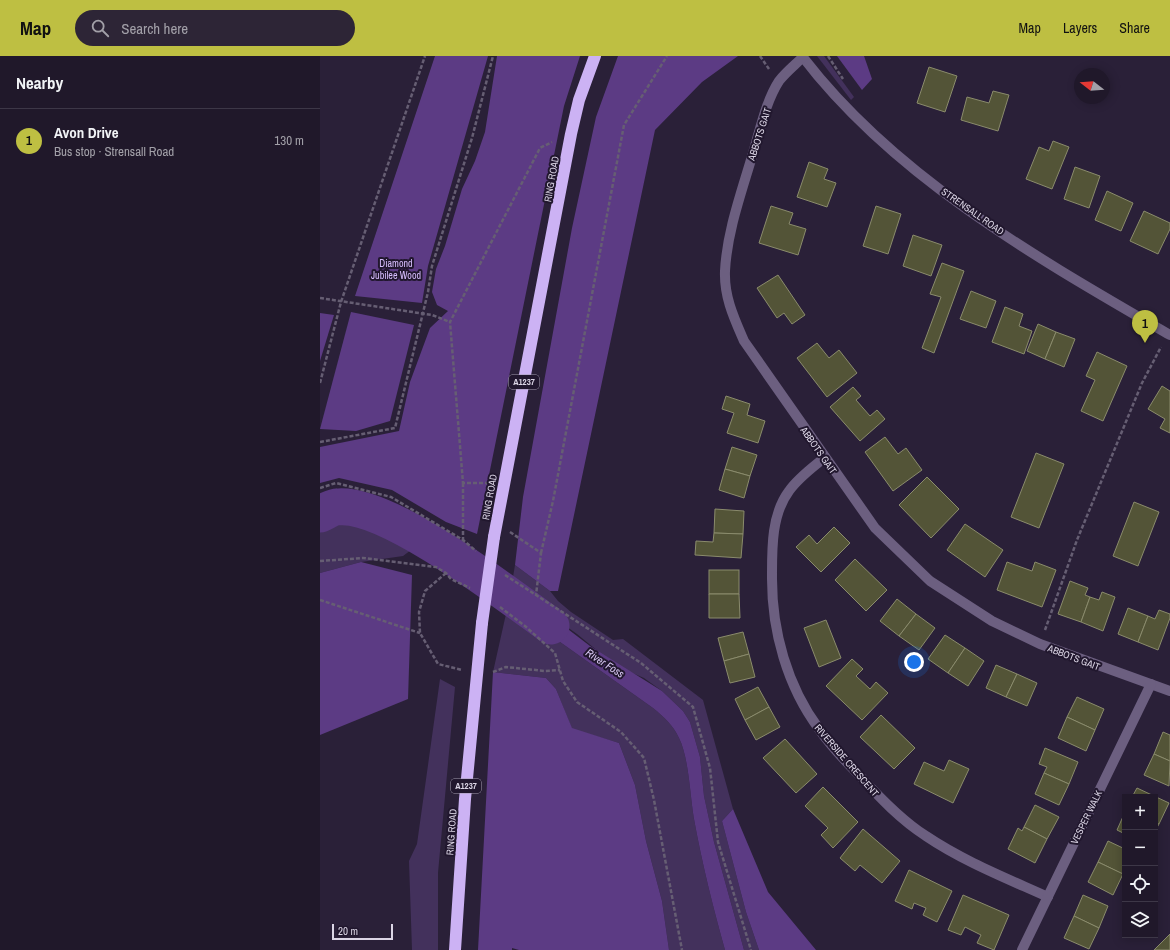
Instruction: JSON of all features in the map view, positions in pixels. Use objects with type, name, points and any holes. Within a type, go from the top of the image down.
[{"type":"highway","name":"RING ROAD","points":[[456,950],[465,799],[476,673],[494,536],[571,134],[579,100],[595,56]]},
{"type":"street","name":"STRENSALL ROAD","points":[[802,57],[848,110],[888,147],[950,196],[1036,255],[1169,334]]},
{"type":"street","name":"ABBOTS GAIT","points":[[802,57],[779,82],[760,129],[734,220],[725,272],[727,295],[732,315],[744,341],[824,458],[875,528],[930,581],[992,621],[1040,644],[1170,691]]},
{"type":"street","name":"RIVERSIDE CRESCENT","points":[[824,458],[790,490],[784,499],[774,531],[772,558],[774,622],[788,669],[806,711],[824,736],[870,787],[898,815],[925,836],[991,872],[1048,897]]},
{"type":"street","name":"VESPER WALK","points":[[1022,950],[1151,684]]},
{"type":"path","points":[[320,383],[341,302],[425,56]]},
{"type":"path","points":[[320,442],[395,428],[432,266],[472,138],[493,56]]},
{"type":"path","points":[[536,595],[541,553],[553,501],[624,125],[667,56]]},
{"type":"path","points":[[463,540],[463,483],[450,322],[540,148],[571,134]]},
{"type":"path","points":[[320,298],[422,314],[450,322]]},
{"type":"path","points":[[1040,644],[1077,540],[1142,382],[1169,334]]},
{"type":"path","points":[[320,488],[336,483],[391,497],[463,540],[480,555]]},
{"type":"path","points":[[463,483],[504,483]]},
{"type":"path","points":[[497,523],[541,553]]},
{"type":"path","points":[[320,561],[363,558],[436,568],[446,573],[425,591],[419,612],[420,633],[438,664],[476,673],[493,672],[506,667],[545,671],[560,670]]},
{"type":"path","points":[[500,571],[641,663],[693,707],[710,768],[718,842],[751,950]]},
{"type":"path","points":[[320,600],[420,633]]},
{"type":"path","points":[[525,626],[554,653],[563,681],[577,702],[621,732],[644,758],[654,800],[682,950]]},
{"type":"shaded area","points":[[817,56],[824,56],[854,97],[851,100]]},
{"type":"shaded area","points":[[342,521],[374,525],[415,547],[403,556],[361,562],[320,573],[320,528]]},
{"type":"shaded area","points":[[515,565],[550,591],[558,601],[571,612],[613,640],[623,639],[703,700],[733,809],[722,821],[746,912],[759,950],[744,950],[714,842],[704,796],[700,757],[690,722],[683,711],[662,691],[644,678],[616,666],[577,634],[511,589]]},
{"type":"shaded area","points":[[508,605],[653,708],[674,729],[679,738],[685,756],[694,819],[712,901],[725,950],[669,950],[662,901],[646,841],[635,785],[619,743],[572,729],[556,689],[546,678],[493,672]]},
{"type":"shaded area","points":[[440,679],[455,687],[438,873],[438,950],[412,950],[409,861],[417,844]]},
{"type":"green space","name":"Diamond Jubilee Wood","points":[[435,56],[488,56],[428,266],[422,303],[355,296]]},
{"type":"green space","points":[[497,56],[580,56],[564,106],[477,534],[446,522],[392,490],[339,478],[320,483],[320,447],[399,431],[410,382],[430,328],[448,311],[437,305],[432,292],[436,269],[445,246],[462,189],[475,161],[485,132]]},
{"type":"green space","points":[[618,56],[738,56],[702,82],[655,130],[558,591],[550,591],[515,565],[523,497],[572,228],[596,117]]},
{"type":"green space","points":[[837,56],[864,56],[872,79],[862,90]]},
{"type":"green space","points":[[351,312],[414,325],[390,421],[356,431],[320,429]]},
{"type":"green space","points":[[320,313],[334,315],[320,361]]},
{"type":"green space","points":[[361,562],[412,575],[408,699],[320,735],[320,573]]},
{"type":"green space","points":[[493,672],[546,678],[556,689],[572,728],[619,743],[635,785],[646,841],[662,901],[669,950],[519,950],[512,948],[512,950],[478,950]]},
{"type":"green space","points":[[733,809],[768,892],[816,950],[759,950],[746,912],[722,821]]},
{"type":"water","points":[[511,589],[539,607],[590,646],[662,691],[683,711],[690,722],[700,757],[704,796],[714,842],[744,950],[725,950],[712,901],[694,819],[685,756],[679,738],[674,729],[653,708],[508,605]]},
{"type":"building","points":[[929,67],[957,76],[945,112],[917,103]]},
{"type":"building","points":[[993,91],[1009,95],[998,131],[961,120],[967,97],[989,103]]},
{"type":"building","points":[[1053,141],[1069,147],[1052,189],[1026,179],[1039,147],[1049,151]]},
{"type":"building","points":[[809,162],[828,169],[824,179],[836,183],[827,207],[797,197]]},
{"type":"building","points":[[1075,167],[1100,176],[1089,208],[1064,199]]},
{"type":"building","points":[[1107,191],[1133,203],[1121,231],[1095,220]]},
{"type":"building","points":[[771,206],[793,213],[789,224],[806,229],[798,255],[759,243]]},
{"type":"building","points":[[876,206],[901,214],[888,254],[863,246]]},
{"type":"building","points":[[1144,211],[1170,223],[1170,229],[1158,254],[1130,241]]},
{"type":"building","points":[[913,235],[942,245],[931,276],[903,266]]},
{"type":"building","points":[[942,263],[964,271],[934,353],[922,348],[941,297],[930,294]]},
{"type":"building","points":[[778,275],[805,315],[792,324],[784,313],[777,318],[757,288]]},
{"type":"building","points":[[971,291],[996,301],[986,328],[960,319]]},
{"type":"building","points":[[1005,307],[1023,314],[1019,326],[1032,331],[1024,354],[992,342]]},
{"type":"building","points":[[1038,324],[1056,332],[1045,359],[1027,351]]},
{"type":"building","points":[[1056,332],[1075,339],[1064,367],[1045,359]]},
{"type":"building","points":[[817,343],[829,358],[839,350],[857,373],[827,397],[797,358]]},
{"type":"building","points":[[1097,352],[1127,366],[1103,421],[1081,411],[1095,380],[1086,376]]},
{"type":"building","points":[[1162,386],[1170,391],[1170,433],[1160,428],[1165,419],[1148,409]]},
{"type":"building","points":[[853,387],[861,396],[856,400],[870,416],[877,410],[885,419],[860,441],[830,407]]},
{"type":"building","points":[[726,396],[750,404],[747,415],[765,421],[758,443],[727,433],[734,413],[722,409]]},
{"type":"building","points":[[885,437],[898,454],[906,448],[922,470],[893,491],[865,452]]},
{"type":"building","points":[[732,447],[757,455],[750,476],[725,469]]},
{"type":"building","points":[[1036,453],[1064,464],[1039,528],[1011,517]]},
{"type":"building","points":[[725,469],[750,476],[744,498],[719,490]]},
{"type":"building","points":[[927,477],[959,509],[931,538],[899,505]]},
{"type":"building","points":[[1134,502],[1159,512],[1138,566],[1113,556]]},
{"type":"building","points":[[715,509],[744,511],[743,534],[714,533]]},
{"type":"building","points":[[965,524],[1003,550],[985,577],[947,550]]},
{"type":"building","points":[[834,527],[850,543],[821,572],[796,547],[809,535],[817,544]]},
{"type":"building","points":[[714,533],[743,534],[741,558],[695,555],[696,541],[713,542]]},
{"type":"building","points":[[855,559],[887,590],[866,611],[835,580]]},
{"type":"building","points":[[1007,562],[1032,571],[1035,562],[1056,570],[1042,607],[997,590]]},
{"type":"building","points":[[709,570],[739,570],[739,594],[709,594]]},
{"type":"building","points":[[1070,581],[1088,588],[1085,595],[1090,597],[1081,622],[1058,614]]},
{"type":"building","points":[[1102,592],[1115,597],[1103,631],[1081,622],[1090,597],[1099,600]]},
{"type":"building","points":[[709,594],[739,594],[740,618],[709,618]]},
{"type":"building","points":[[897,599],[916,614],[899,636],[880,621]]},
{"type":"building","points":[[1128,608],[1148,616],[1138,642],[1118,634]]},
{"type":"building","points":[[1159,610],[1170,614],[1170,618],[1158,650],[1138,642],[1148,616],[1155,619]]},
{"type":"building","points":[[916,614],[935,628],[919,650],[899,636]]},
{"type":"building","points":[[826,620],[841,658],[819,667],[804,628]]},
{"type":"building","points":[[743,632],[749,654],[724,661],[718,638]]},
{"type":"building","points":[[945,635],[965,648],[948,673],[928,659]]},
{"type":"building","points":[[965,648],[984,661],[968,686],[948,673]]},
{"type":"building","points":[[749,654],[755,677],[730,683],[724,661]]},
{"type":"building","points":[[852,659],[863,669],[856,676],[870,689],[876,682],[888,693],[862,720],[826,686]]},
{"type":"building","points":[[996,665],[1017,674],[1006,697],[986,688]]},
{"type":"building","points":[[1017,674],[1037,683],[1027,706],[1006,697]]},
{"type":"building","points":[[758,687],[769,707],[745,720],[735,699]]},
{"type":"building","points":[[1077,697],[1104,709],[1095,730],[1067,717]]},
{"type":"building","points":[[769,707],[780,727],[756,740],[745,720]]},
{"type":"building","points":[[881,715],[915,748],[894,769],[860,737]]},
{"type":"building","points":[[1067,717],[1095,730],[1086,751],[1058,738]]},
{"type":"building","points":[[1163,732],[1170,735],[1170,761],[1154,754]]},
{"type":"building","points":[[785,739],[817,774],[796,793],[763,758]]},
{"type":"building","points":[[1045,748],[1078,762],[1069,784],[1044,773],[1047,767],[1039,764]]},
{"type":"building","points":[[1154,754],[1170,761],[1169,786],[1144,775]]},
{"type":"building","points":[[949,760],[969,769],[953,803],[914,784],[924,762],[944,771]]},
{"type":"building","points":[[1044,773],[1069,784],[1059,805],[1035,794]]},
{"type":"building","points":[[823,787],[858,822],[833,848],[821,835],[828,828],[805,806]]},
{"type":"building","points":[[1137,788],[1150,794],[1134,794]]},
{"type":"building","points":[[1158,798],[1169,803],[1158,824]]},
{"type":"building","points":[[1035,805],[1059,817],[1047,839],[1024,827]]},
{"type":"building","points":[[1122,819],[1122,832],[1117,830]]},
{"type":"building","points":[[1024,827],[1047,839],[1035,863],[1008,849],[1018,828],[1022,831]]},
{"type":"building","points":[[863,829],[900,861],[882,883],[860,865],[855,871],[840,858]]},
{"type":"building","points":[[1108,841],[1122,848],[1122,874],[1098,862]]},
{"type":"building","points":[[1098,862],[1122,874],[1113,895],[1088,882]]},
{"type":"building","points":[[909,870],[952,891],[937,922],[923,915],[926,908],[914,903],[912,909],[895,901]]},
{"type":"building","points":[[963,895],[1009,915],[994,950],[977,943],[981,935],[965,927],[961,935],[948,930]]},
{"type":"building","points":[[1083,895],[1108,906],[1099,928],[1074,916]]},
{"type":"building","points":[[1074,916],[1099,928],[1089,949],[1064,938]]},
{"type":"building","points":[[1170,934],[1170,950],[1154,950]]},
{"type":"waterway","name":"River Foss","points":[[320,514],[337,507],[359,509],[385,519],[415,534],[447,553],[478,573],[551,626]]},
{"type":"place","name":"Avon Drive","points":[[1145,343]]}]
